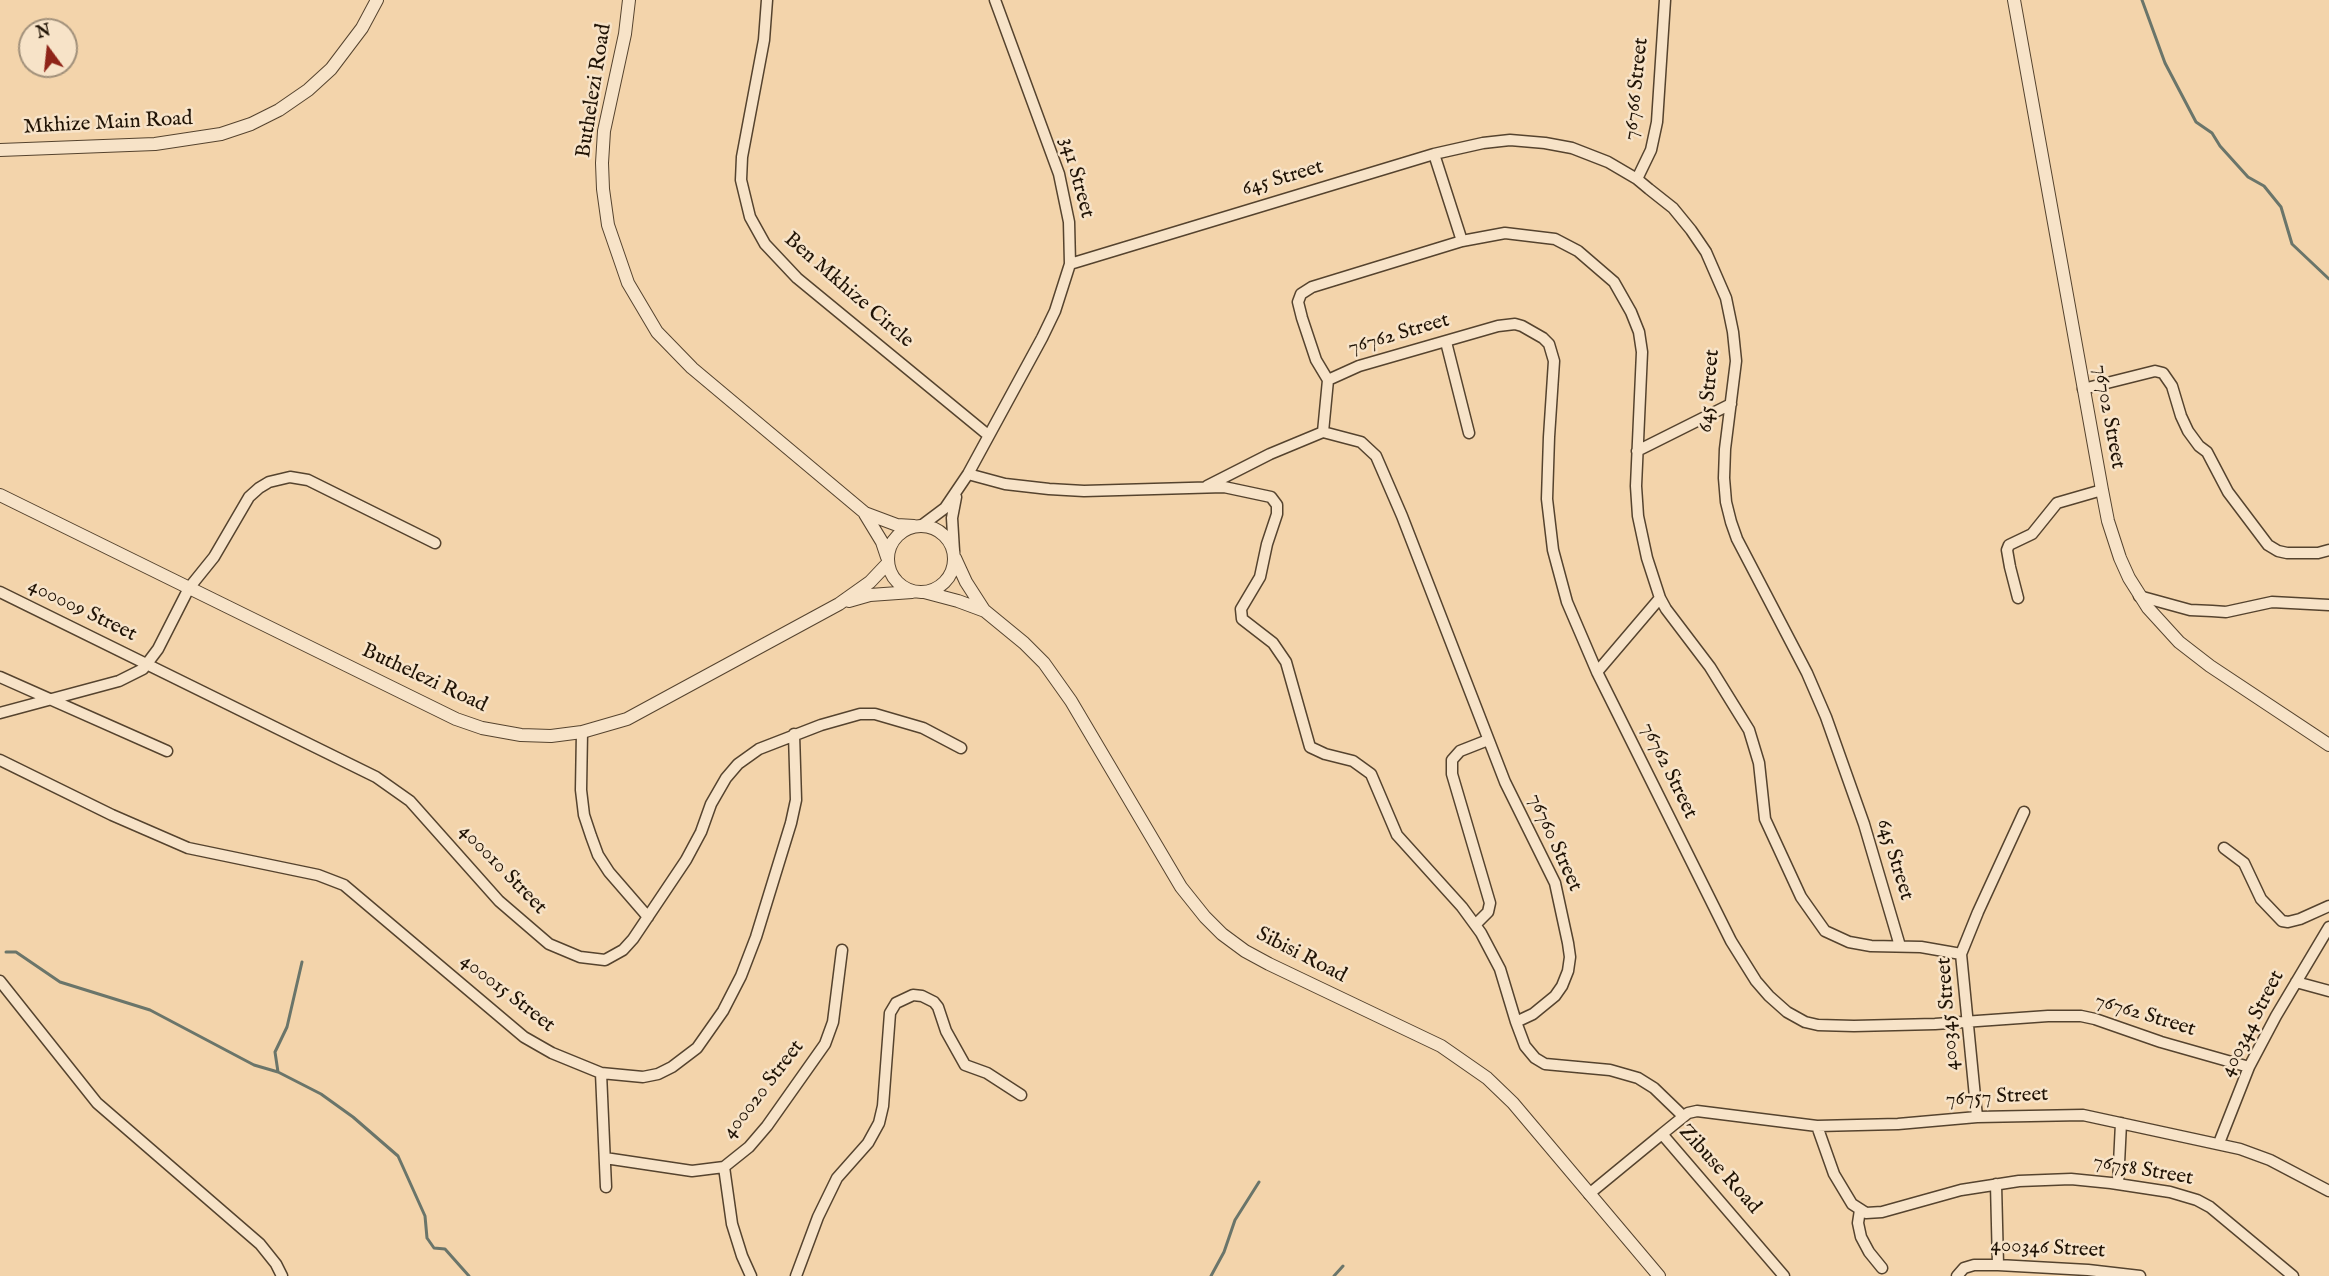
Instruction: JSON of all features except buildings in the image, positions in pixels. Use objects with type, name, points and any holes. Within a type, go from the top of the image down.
[{"type":"street","name":"Mkhize Main Road","points":[[0,150],[155,144],[221,134],[251,124],[279,110],[308,90],[331,69],[362,28],[377,0]]},
{"type":"street","name":"Buthelezi Road","points":[[629,0],[625,34],[604,131],[602,163],[608,225],[628,283],[657,332],[692,368],[865,513],[897,525],[932,527],[949,541],[954,554],[954,567],[943,584],[920,592],[870,595],[839,604]]},
{"type":"street","name":"Ben Mkhize Circle","points":[[767,0],[764,40],[742,157],[741,180],[750,217],[765,244],[797,278],[988,435]]},
{"type":"street","name":"341 Street","points":[[918,526],[945,508],[968,474],[1055,311],[1070,264],[1069,222],[1059,174],[995,0]]},
{"type":"street","name":"76766 Street","points":[[1637,179],[1651,150],[1657,122],[1665,0]]},
{"type":"street","name":"76702 Street","points":[[2014,0],[2102,490],[2114,541],[2128,578],[2139,596],[2165,628],[2193,654],[2329,745]]},
{"type":"street","name":"645 Street","points":[[1070,264],[1434,154],[1483,143],[1510,140],[1572,148],[1593,156],[1637,179],[1672,208],[1691,230],[1718,276],[1733,332],[1736,361],[1725,449],[1724,478],[1731,522],[1737,539],[1807,673],[1826,717],[1864,824],[1900,946]]},
{"type":"street","points":[[1434,154],[1462,242]]},
{"type":"street","name":"76762 Street","points":[[1961,954],[1849,942],[1825,931],[1801,897],[1765,819],[1759,762],[1749,730],[1710,668],[1660,598],[1642,538],[1638,516],[1636,486],[1642,352],[1639,332],[1614,282],[1578,251],[1555,239],[1505,233],[1462,242],[1312,287],[1301,294],[1298,302],[1302,318],[1316,360],[1328,380],[1359,366],[1498,326],[1515,324],[1543,338],[1552,351],[1554,379],[1547,499],[1553,550],[1567,602],[1597,672],[1731,941],[1746,967],[1769,996],[1795,1017],[1818,1025],[1968,1022],[2048,1016],[2095,1018],[2161,1042],[2249,1067]]},
{"type":"street","points":[[1446,342],[1469,433]]},
{"type":"street","points":[[2083,389],[2155,371],[2163,373],[2172,386],[2188,431],[2199,446],[2207,452],[2228,492],[2268,545],[2287,553],[2318,553],[2329,550]]},
{"type":"street","points":[[1204,487],[1270,454],[1323,432],[1328,380]]},
{"type":"street","points":[[1637,451],[1731,404]]},
{"type":"street","name":"76760 Street","points":[[1323,432],[1347,436],[1361,442],[1376,456],[1402,516],[1505,782],[1555,883],[1570,957],[1562,986],[1545,1005],[1516,1022]]},
{"type":"street","points":[[968,474],[1005,484],[1084,491],[1204,487],[1244,490],[1271,497],[1274,500],[1277,514],[1267,544],[1260,577],[1241,609],[1242,619],[1273,643],[1286,662],[1310,747],[1325,754],[1353,761],[1365,768],[1378,787],[1397,836],[1462,907],[1491,950],[1500,969],[1525,1046],[1535,1058],[1545,1064],[1610,1070],[1638,1078],[1654,1088],[1683,1116],[1662,1134]]},
{"type":"street","points":[[0,713],[119,681],[138,673],[147,665],[189,588],[214,557],[249,497],[259,488],[280,479],[290,477],[308,480],[435,543]]},
{"type":"street","points":[[2018,598],[2007,550],[2009,545],[2032,534],[2057,502],[2102,490]]},
{"type":"street","name":"341 Street","points":[[954,554],[952,518],[957,491]]},
{"type":"street","name":"Buthelezi Road","points":[[0,495],[427,705],[473,725],[521,735],[551,736],[582,732],[627,719],[646,710],[839,604],[870,582],[888,560],[890,547],[895,538],[904,531],[918,526]]},
{"type":"street","name":"Buthelezi Road","points":[[865,513],[882,542],[891,573],[897,582],[905,589],[920,592]]},
{"type":"street","name":"Sibisi Road","points":[[954,554],[966,582],[985,611],[1024,643],[1055,676],[1181,887],[1216,928],[1245,951],[1269,964],[1417,1033],[1463,1059],[1513,1103],[1659,1276]]},
{"type":"street","name":"400009 Street","points":[[0,592],[147,665]]},
{"type":"street","name":"Sibisi Road","points":[[920,592],[958,601],[985,611]]},
{"type":"street","points":[[2139,596],[2190,610],[2212,612],[2226,612],[2272,602],[2329,605]]},
{"type":"street","points":[[1597,672],[1660,598]]},
{"type":"street","name":"400010 Street","points":[[147,665],[366,772],[395,790],[428,821],[499,901],[549,944],[580,957],[605,960],[623,950],[633,939],[686,860],[701,832],[711,804],[726,778],[750,754],[794,734],[860,714],[875,714],[923,728],[961,748]]},
{"type":"street","points":[[0,677],[167,751]]},
{"type":"street","points":[[582,732],[581,790],[584,815],[591,836],[598,855],[609,872],[648,917]]},
{"type":"street","name":"400015 Street","points":[[0,760],[123,820],[188,848],[318,875],[344,885],[525,1037],[552,1053],[602,1073],[643,1077],[658,1074],[672,1067],[698,1048],[723,1011],[756,937],[796,800],[794,734]]},
{"type":"street","points":[[1475,925],[1488,912],[1490,903],[1452,774],[1452,760],[1460,751],[1488,740]]},
{"type":"street","name":"400345 Street","points":[[1977,1118],[1961,954],[1977,912],[2024,812]]},
{"type":"street","points":[[2224,848],[2244,863],[2261,899],[2282,921],[2300,919],[2329,906]]},
{"type":"street","name":"400344 Street","points":[[2219,1143],[2249,1067],[2295,982],[2329,927]]},
{"type":"street","name":"400020 Street","points":[[605,1158],[692,1172],[724,1167],[749,1147],[767,1126],[825,1044],[833,1022],[842,950]]},
{"type":"street","points":[[0,981],[98,1103],[260,1244],[270,1255],[282,1276]]},
{"type":"street","points":[[2295,982],[2329,991]]},
{"type":"street","points":[[796,1276],[818,1217],[837,1178],[868,1143],[879,1123],[883,1106],[890,1013],[896,1003],[904,997],[913,995],[922,996],[934,1002],[946,1031],[965,1065],[987,1073],[1022,1095]]},
{"type":"street","points":[[602,1073],[606,1187]]},
{"type":"street","name":"76757 Street","points":[[1683,1116],[1693,1112],[1705,1112],[1817,1126],[2084,1115],[2219,1143],[2270,1160],[2329,1191]]},
{"type":"street","points":[[2118,1184],[2121,1123]]},
{"type":"street","points":[[1817,1126],[1834,1174],[1846,1196],[1860,1210],[1858,1223],[1861,1237],[1882,1268]]},
{"type":"street","name":"Zibuse Road","points":[[1589,1194],[1662,1134],[1784,1276]]},
{"type":"street","points":[[724,1167],[732,1224],[751,1276]]},
{"type":"street","name":"76758 Street","points":[[1860,1210],[1866,1213],[1882,1212],[1961,1190],[2043,1179],[2071,1179],[2118,1184],[2170,1192],[2197,1200],[2210,1207],[2293,1276]]},
{"type":"street","points":[[1996,1184],[1998,1265]]},
{"type":"street","name":"400346 Street","points":[[1957,1276],[1964,1268],[1974,1265],[2088,1269],[2140,1276]]},
{"type":"waterway","points":[[2142,0],[2165,63],[2196,122],[2212,133],[2220,146],[2248,177],[2264,186],[2281,207],[2292,244],[2329,279]]},
{"type":"waterway","points":[[6,952],[16,952],[60,982],[150,1010],[254,1065],[278,1072],[321,1094],[353,1117],[398,1156],[425,1216],[427,1238],[434,1248],[445,1249],[469,1276]]},
{"type":"waterway","points":[[278,1072],[275,1052],[287,1027],[302,962]]},
{"type":"waterway","points":[[1211,1276],[1224,1252],[1235,1220],[1259,1182]]},
{"type":"waterway","points":[[1334,1276],[1343,1266]]}]
